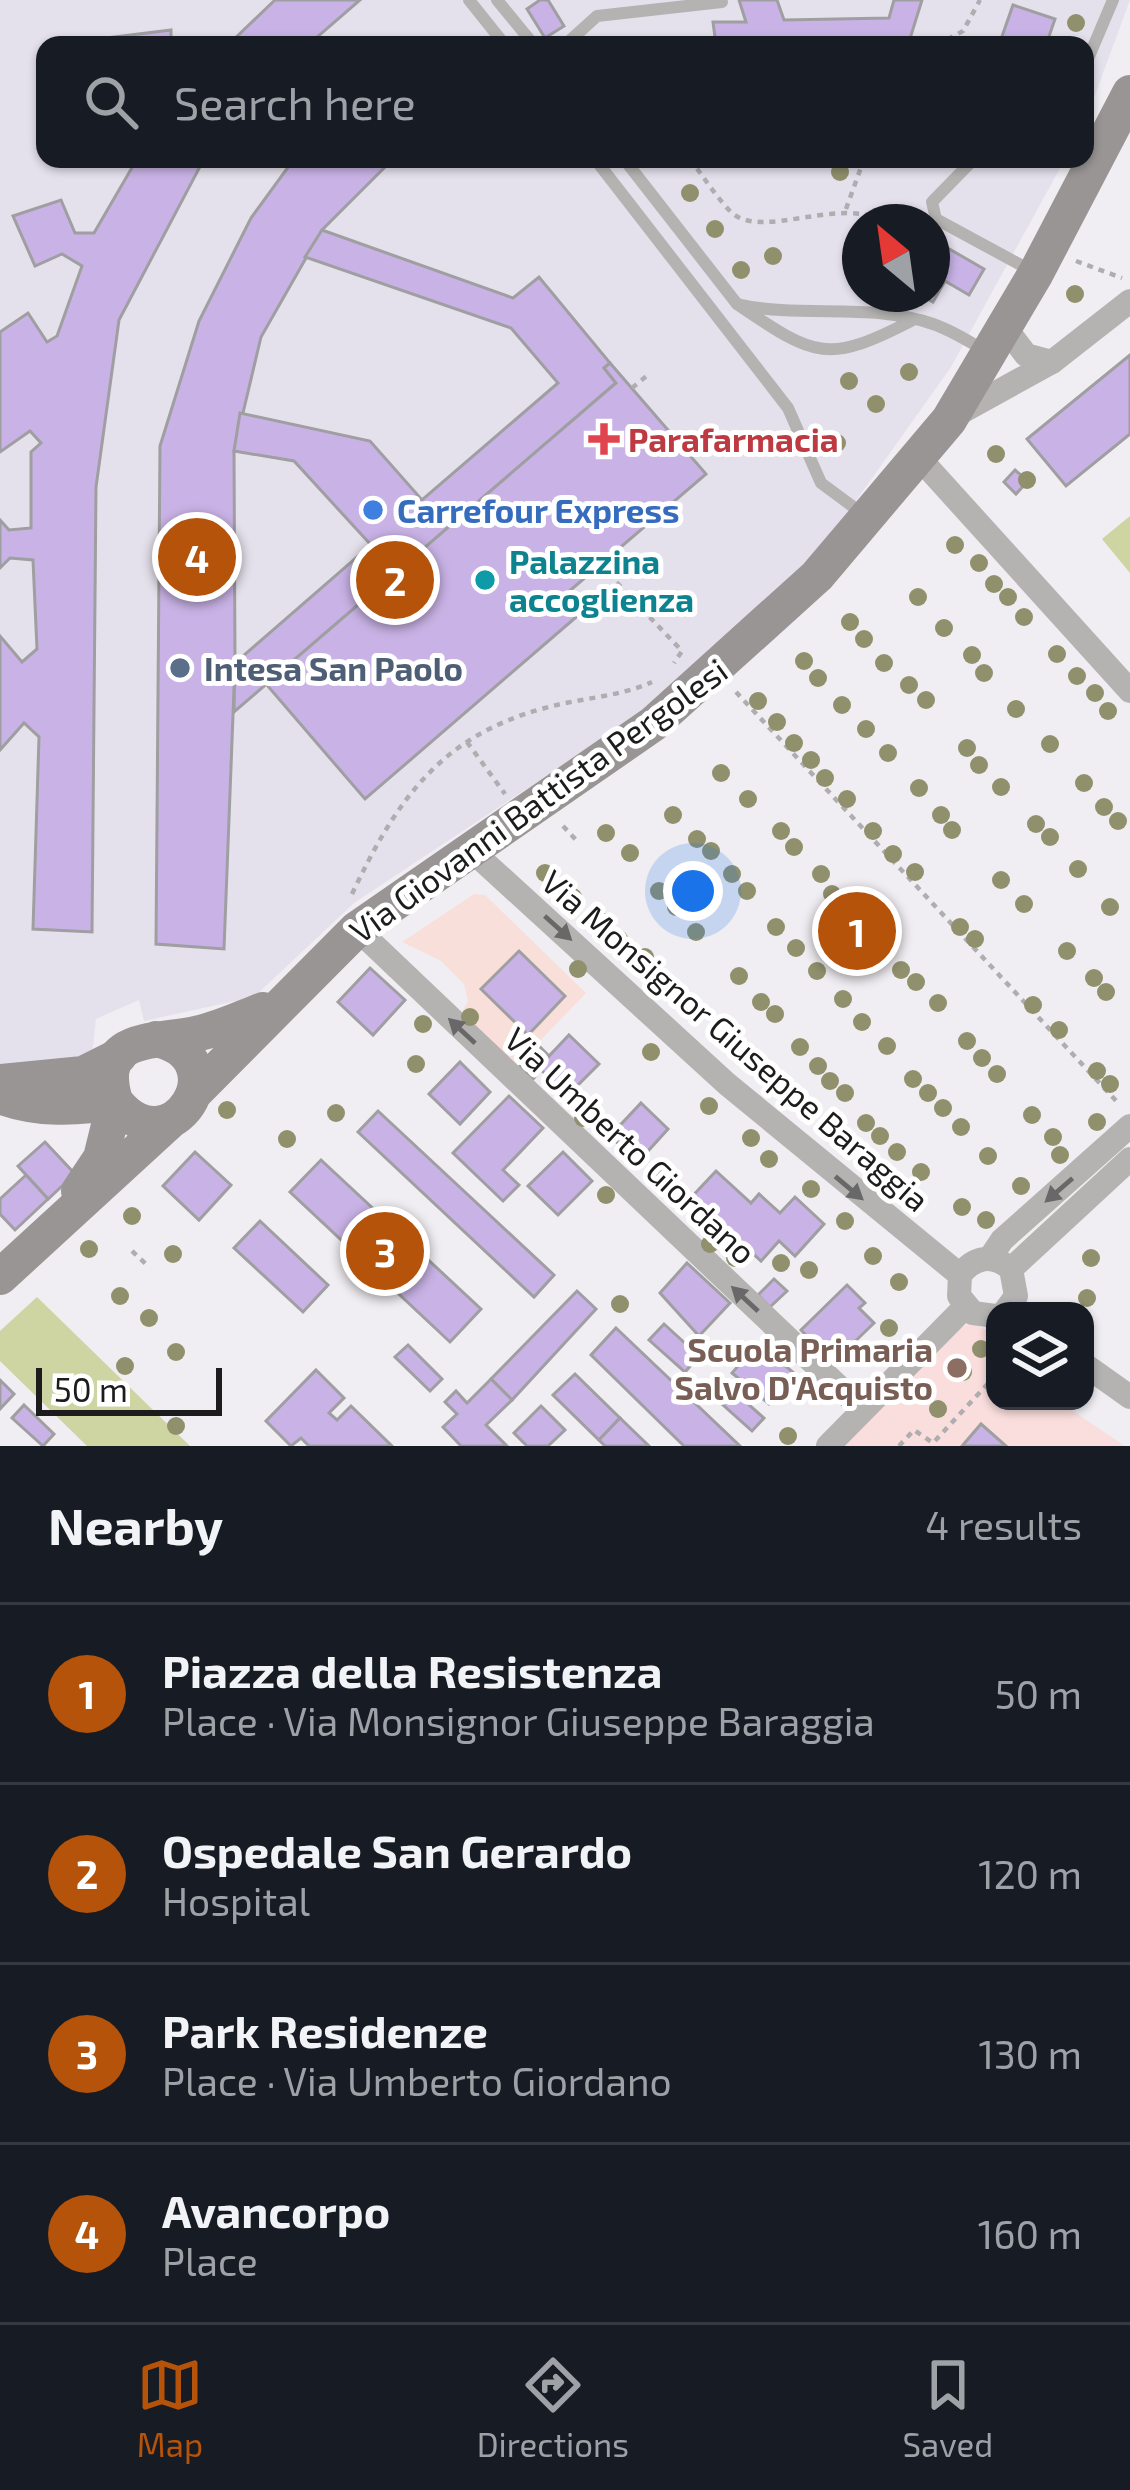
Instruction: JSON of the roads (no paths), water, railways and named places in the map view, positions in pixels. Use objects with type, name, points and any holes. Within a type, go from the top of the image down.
[{"type":"street","name":"Via Giovanni Battista Pergolesi","points":[[1094,166],[1125,109],[1130,76]]},
{"type":"street","name":"Via Giovanni Battista Pergolesi","points":[[196,1090],[354,913],[471,850],[687,698],[786,607],[921,460],[950,420],[1093,168]]},
{"type":"street","points":[[950,420],[1052,362],[1130,302]]},
{"type":"street","points":[[998,340],[1026,356],[1052,362]]},
{"type":"street","points":[[921,460],[1130,691]]},
{"type":"street","name":"Via Monsignor Giuseppe Baraggia","points":[[471,850],[788,1137],[960,1275]]},
{"type":"street","name":"Via Umberto Giordano","points":[[354,913],[860,1408]]},
{"type":"street","name":"Via Giovanni Battista Pergolesi","points":[[156,1039],[196,1034],[277,1004]]},
{"type":"street","points":[[2,1272],[181,1114],[196,1090],[192,1062],[183,1050],[156,1039],[135,1043],[83,1074],[7,1094]]},
{"type":"street","points":[[58,1220],[94,1168],[115,1101],[112,1070],[119,1056]]},
{"type":"street","points":[[7,1094],[87,1107],[115,1101]]},
{"type":"street","points":[[7,1094],[83,1135],[94,1168]]},
{"type":"street","points":[[115,1101],[138,1121],[169,1122]]},
{"type":"street","points":[[1012,1302],[1016,1296],[1000,1263],[1002,1240],[1130,1126]]},
{"type":"street","points":[[986,1316],[965,1307],[958,1296],[960,1275],[968,1265],[1000,1263],[1130,1159]]},
{"type":"street","points":[[828,1446],[860,1408],[965,1307]]},
{"type":"street","points":[[1094,1371],[1130,1397]]},
{"type":"lane","points":[[470,0],[498,36]]},
{"type":"lane","points":[[497,0],[527,36]]},
{"type":"lane","points":[[1094,45],[1113,0]]},
{"type":"lane","points":[[575,36],[597,16],[722,2]]},
{"type":"lane","points":[[602,168],[788,408],[820,483],[869,518]]},
{"type":"lane","points":[[631,168],[737,304],[778,332],[832,351],[859,349],[914,320]]},
{"type":"lane","points":[[965,168],[932,202],[936,219],[1042,262]]},
{"type":"lane","points":[[737,304],[774,313],[878,313],[998,340]]},
{"type":"place","name":"Parafarmacia","points":[[604,439]]},
{"type":"place","name":"Carrefour Express","points":[[373,510]]},
{"type":"place","name":"Avancorpo","points":[[197,557]]},
{"type":"place","name":"Ospedale San Gerardo","points":[[395,580]]},
{"type":"place","name":"Palazzina accoglienza","points":[[485,580]]},
{"type":"place","name":"Intesa San Paolo","points":[[180,668]]},
{"type":"place","name":"Piazza della Resistenza","points":[[857,931]]},
{"type":"place","name":"Park Residenze","points":[[385,1251]]},
{"type":"place","name":"Scuola Primaria Salvo D'Acquisto","points":[[957,1368]]}]
